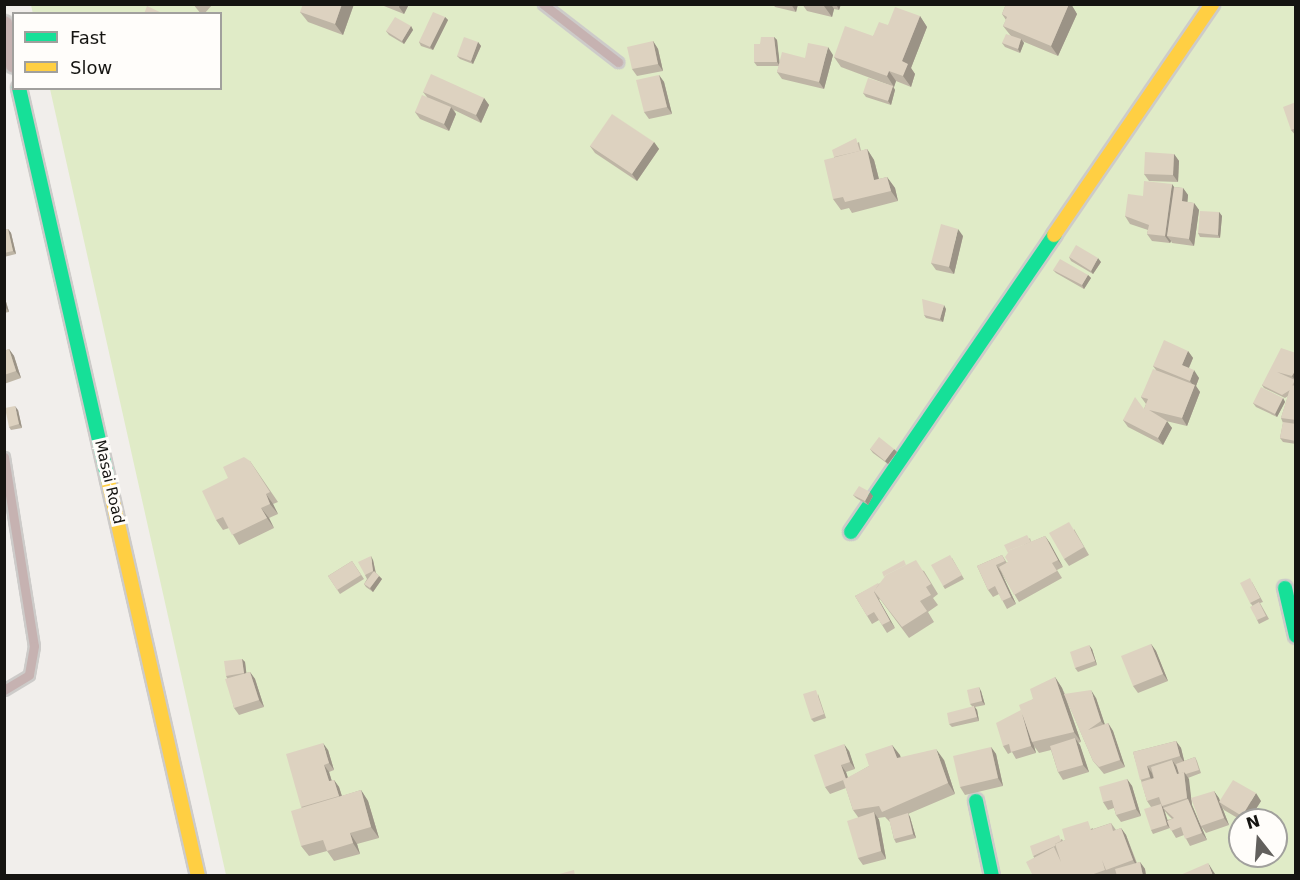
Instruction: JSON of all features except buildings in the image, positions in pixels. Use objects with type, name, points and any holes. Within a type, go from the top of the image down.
[{"type":"street","points":[[851,532],[1212,4]]},
{"type":"street","points":[[4,25],[12,56]]},
{"type":"street","name":"Masai Road","points":[[19,90],[198,876]]},
{"type":"street","points":[[1285,588],[1296,636]]},
{"type":"street","points":[[976,801],[992,876]]},
{"type":"lane","points":[[543,4],[618,62]]},
{"type":"lane","points":[[4,457],[34,646],[29,675],[4,690]]},
{"type":"green space","points":[[31,5],[1295,5],[1295,875],[226,875],[50,90],[222,90],[222,12],[33,12]]},
{"type":"traffic: fast","points":[[19,90],[108,480]]},
{"type":"traffic: fast","points":[[851,532],[1054,235]]},
{"type":"traffic: fast","points":[[1285,588],[1296,636]]},
{"type":"traffic: fast","points":[[976,801],[992,876]]},
{"type":"traffic: slow","points":[[1054,235],[1212,4]]},
{"type":"traffic: slow","points":[[108,480],[198,876]]}]
